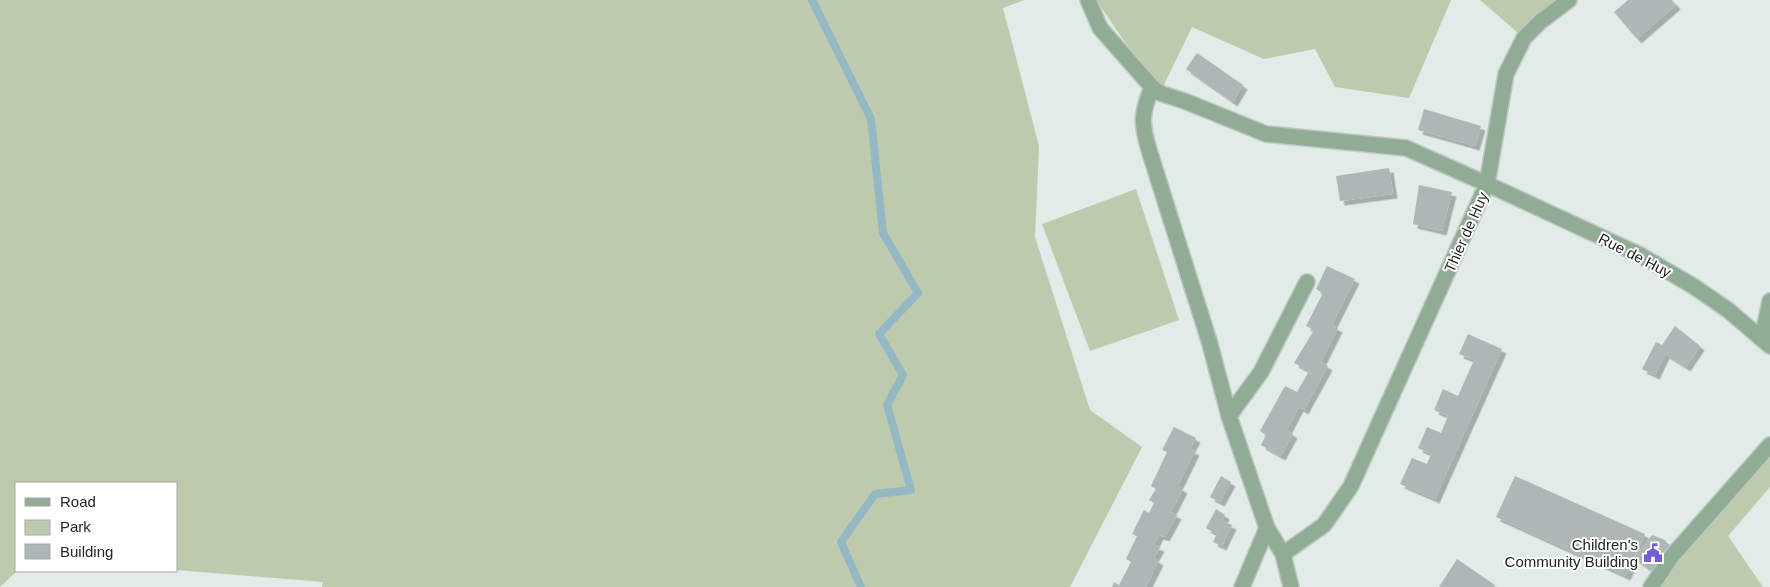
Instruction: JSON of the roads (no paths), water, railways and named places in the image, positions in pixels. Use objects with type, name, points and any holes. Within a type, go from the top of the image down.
[{"type":"street","name":"Thier de Huy","points":[[1088,0],[1100,28],[1160,94],[1187,102],[1266,134],[1406,148],[1488,184],[1351,486],[1324,524],[1283,554]]},
{"type":"street","points":[[1488,184],[1506,74],[1524,38],[1541,21],[1569,0]]},
{"type":"street","points":[[1152,87],[1143,108],[1144,132],[1210,344],[1228,416],[1267,528],[1283,554],[1292,587]]},
{"type":"street","name":"Rue de Huy","points":[[1488,184],[1640,255],[1693,286],[1728,310],[1766,342]]},
{"type":"street","points":[[1228,416],[1261,372],[1307,282]]},
{"type":"street","points":[[1766,342],[1770,301]]},
{"type":"street","points":[[1651,587],[1672,556],[1770,445]]},
{"type":"street","points":[[1242,587],[1267,528]]},
{"type":"waterway","points":[[812,0],[871,119],[883,233],[918,293],[879,334],[903,375],[887,405],[911,490],[875,494],[841,542],[861,587]]},
{"type":"place","name":"Children's Community Building","points":[[1653,553]]}]
